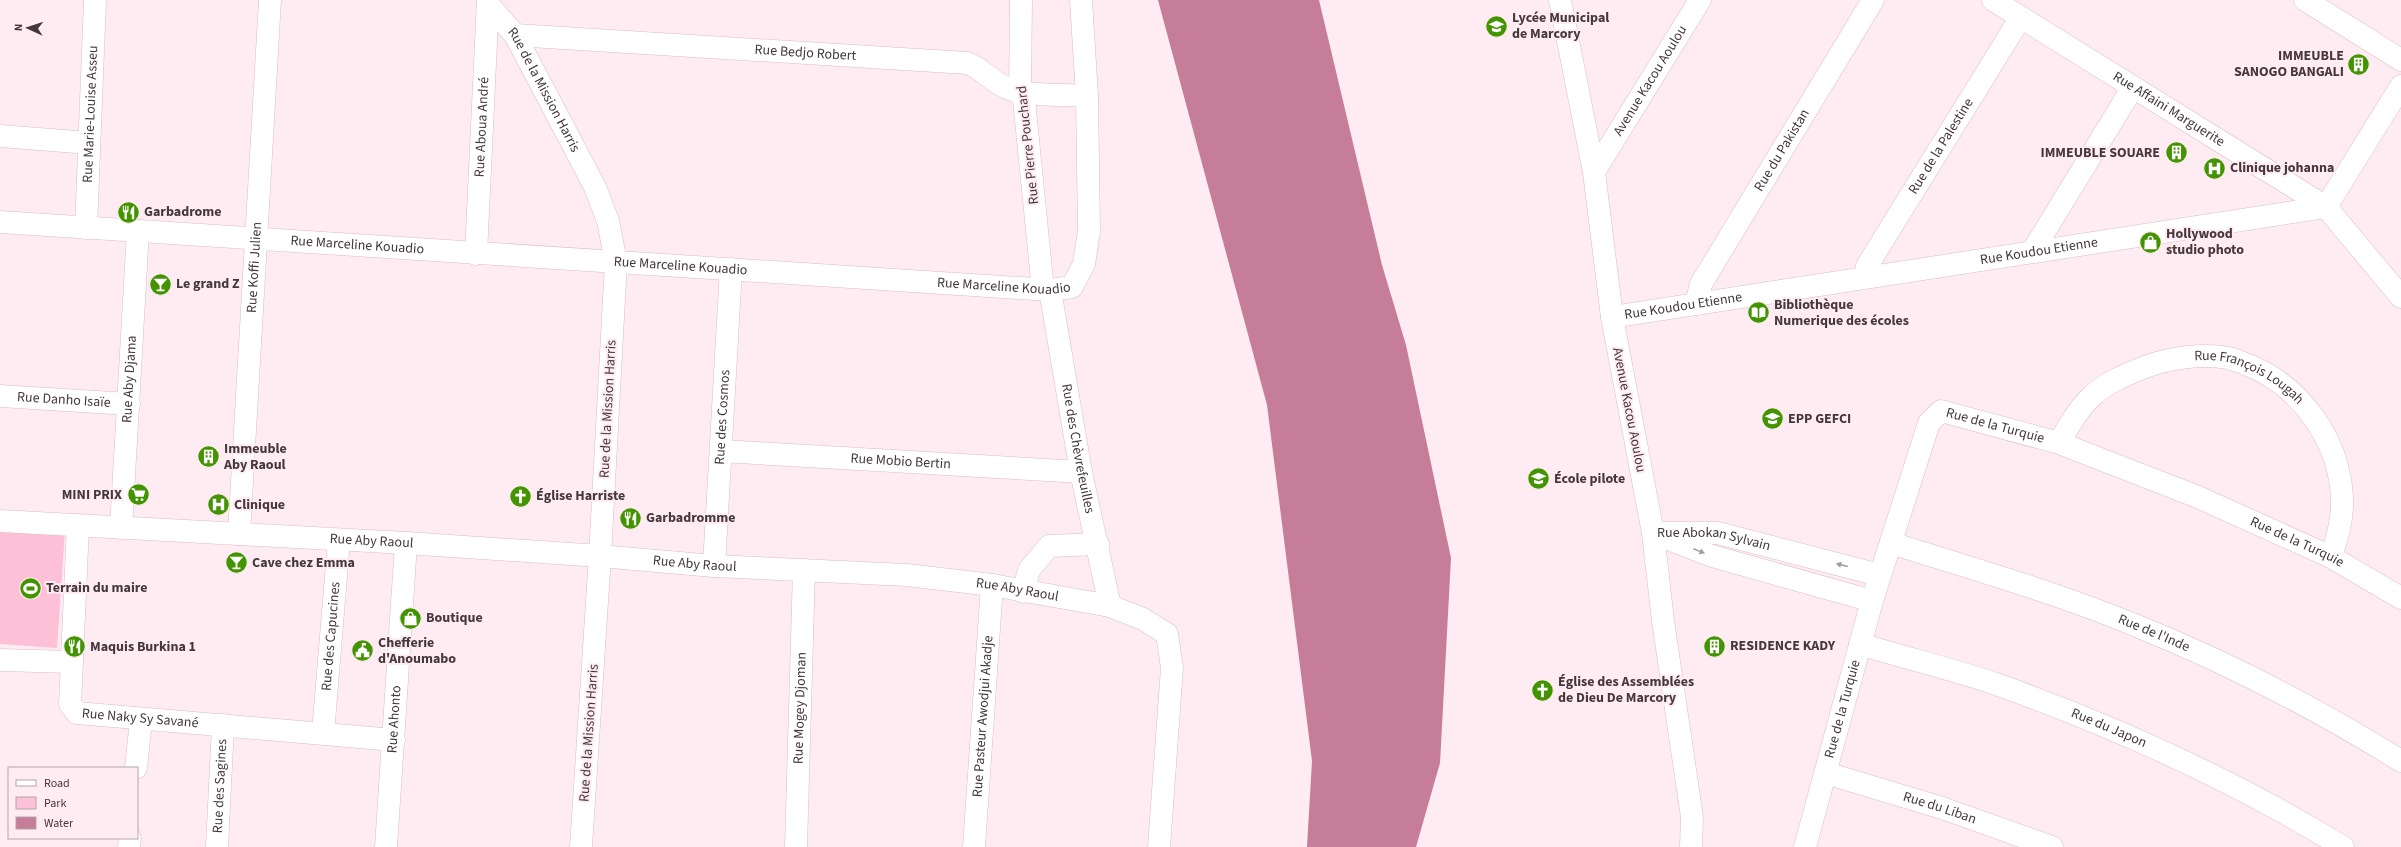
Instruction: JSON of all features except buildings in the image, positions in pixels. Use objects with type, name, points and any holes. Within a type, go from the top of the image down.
[{"type":"street","name":"Rue Marie-Louise Asseu","points":[[86,228],[96,0]]},
{"type":"street","name":"Rue Koffi Julien","points":[[239,534],[270,0]]},
{"type":"street","name":"Rue Pierre Pouchard","points":[[1021,0],[1020,92],[1024,100],[1046,290]]},
{"type":"street","name":"Rue Marceline Kouadio","points":[[0,222],[1046,290],[1072,287],[1084,264],[1089,231],[1087,96],[1082,0]]},
{"type":"street","points":[[1560,0],[1594,172]]},
{"type":"street","name":"Avenue Kacou Aoulou","points":[[1691,847],[1692,817],[1663,621],[1653,533],[1612,316],[1594,172],[1700,0]]},
{"type":"street","name":"Rue du Pakistan","points":[[1696,304],[1702,284],[1873,0]]},
{"type":"street","name":"Rue Affaini Marguerite","points":[[1993,0],[2326,207],[2401,297]]},
{"type":"street","points":[[2305,0],[2401,60]]},
{"type":"street","name":"Rue de la Mission Harris","points":[[488,2],[515,35],[595,187],[608,221],[616,262],[600,556],[581,847]]},
{"type":"street","name":"Rue Aboua André","points":[[476,254],[488,2]]},
{"type":"street","name":"Rue de la Palestine","points":[[1869,277],[1867,266],[2021,17]]},
{"type":"street","name":"Rue Bedjo Robert","points":[[515,35],[967,63],[975,66],[1001,85],[1020,92],[1087,96]]},
{"type":"street","points":[[2326,207],[2401,86]]},
{"type":"street","points":[[2032,252],[2133,87]]},
{"type":"street","points":[[0,136],[89,143]]},
{"type":"street","name":"Rue Koudou Etienne","points":[[1612,316],[2326,207]]},
{"type":"street","name":"Rue Aby Djama","points":[[121,528],[138,231]]},
{"type":"street","name":"Rue des Cosmos","points":[[714,566],[731,269]]},
{"type":"street","name":"Rue des Chèvrefeuilles","points":[[1046,290],[1081,472],[1098,544],[1110,606]]},
{"type":"street","name":"Rue François Lougah","points":[[2059,443],[2072,420],[2090,397],[2117,378],[2158,362],[2193,357],[2228,358],[2257,369],[2294,393],[2320,426],[2332,453],[2340,480],[2342,500],[2340,531],[2331,558]]},
{"type":"street","name":"Rue Danho Isaïe","points":[[0,396],[129,404]]},
{"type":"street","name":"Rue de la Turquie","points":[[1805,847],[1879,575],[1891,543],[1929,424],[1941,411],[2059,443],[2198,497],[2331,558],[2401,598]]},
{"type":"street","name":"Rue Mobio Bertin","points":[[721,451],[1081,472]]},
{"type":"street","name":"Rue Aby Raoul","points":[[0,521],[406,543],[600,556],[714,566],[907,575],[992,585],[1022,592],[1110,606],[1143,619],[1167,634],[1172,668],[1159,847]]},
{"type":"street","name":"Rue Naky Sy Savané","points":[[78,526],[70,704],[71,708],[76,713],[140,720],[323,733],[394,740]]},
{"type":"street","name":"Rue Abokan Sylvain","points":[[1653,533],[1718,533],[1879,575]]},
{"type":"street","name":"Rue Abokan Sylvain","points":[[1653,533],[1712,556],[1872,601]]},
{"type":"street","name":"Rue des Capucines","points":[[323,733],[339,540]]},
{"type":"street","name":"Rue Ahonto","points":[[386,847],[406,543]]},
{"type":"street","name":"Rue de l'Inde","points":[[1891,543],[2024,584],[2138,626],[2211,658],[2286,694],[2401,761]]},
{"type":"street","points":[[1022,592],[1029,570],[1049,546],[1098,544]]},
{"type":"street","name":"Rue Mogey Djoman","points":[[796,847],[804,570]]},
{"type":"street","name":"Rue Pasteur Awodjui Akadje","points":[[974,847],[992,585]]},
{"type":"street","name":"Rue du Japon","points":[[1860,644],[1995,684],[2105,725],[2244,789],[2343,847]]},
{"type":"street","points":[[0,660],[72,662]]},
{"type":"street","points":[[136,767],[140,720]]},
{"type":"street","name":"Rue des Sagines","points":[[217,847],[223,726]]},
{"type":"street","name":"Rue du Liban","points":[[1826,773],[1942,808],[2052,847]]},
{"type":"green space","name":"Terrain du maire","points":[[0,527],[65,532],[57,648],[0,644]]},
{"type":"water","points":[[1158,0],[1319,0],[1382,265],[1406,345],[1451,558],[1440,763],[1416,847],[1307,847],[1312,761],[1267,405]]},
{"type":"place","name":"Lycée Municipal de Marcory","points":[[1496,26]]},
{"type":"place","name":"IMMEUBLE SANOGO BANGALI","points":[[2359,64]]},
{"type":"place","name":"IMMEUBLE SOUARE","points":[[2176,153]]},
{"type":"place","name":"Clinique johanna","points":[[2215,168]]},
{"type":"place","name":"Garbadrome","points":[[129,212]]},
{"type":"place","name":"Hollywood studio photo","points":[[2151,242]]},
{"type":"place","name":"Le grand Z","points":[[161,284]]},
{"type":"place","name":"Bibliothèque Numerique des écoles","points":[[1759,313]]},
{"type":"place","name":"EPP GEFCI","points":[[1772,419]]},
{"type":"place","name":"Immeuble Aby Raoul","points":[[208,457]]},
{"type":"place","name":"École pilote","points":[[1539,479]]},
{"type":"place","name":"MINI PRIX","points":[[138,495]]},
{"type":"place","name":"Église Harriste","points":[[521,496]]},
{"type":"place","name":"Clinique","points":[[218,505]]},
{"type":"place","name":"Garbadromme","points":[[631,518]]},
{"type":"place","name":"Cave chez Emma","points":[[236,563]]},
{"type":"place","name":"Terrain du maire","points":[[31,588]]},
{"type":"place","name":"Boutique","points":[[410,618]]},
{"type":"place","name":"RESIDENCE KADY","points":[[1715,646]]},
{"type":"place","name":"Maquis Burkina 1","points":[[75,647]]},
{"type":"place","name":"Chefferie d'Anoumabo","points":[[363,651]]},
{"type":"place","name":"Église des Assemblées de Dieu De Marcory","points":[[1543,690]]}]
